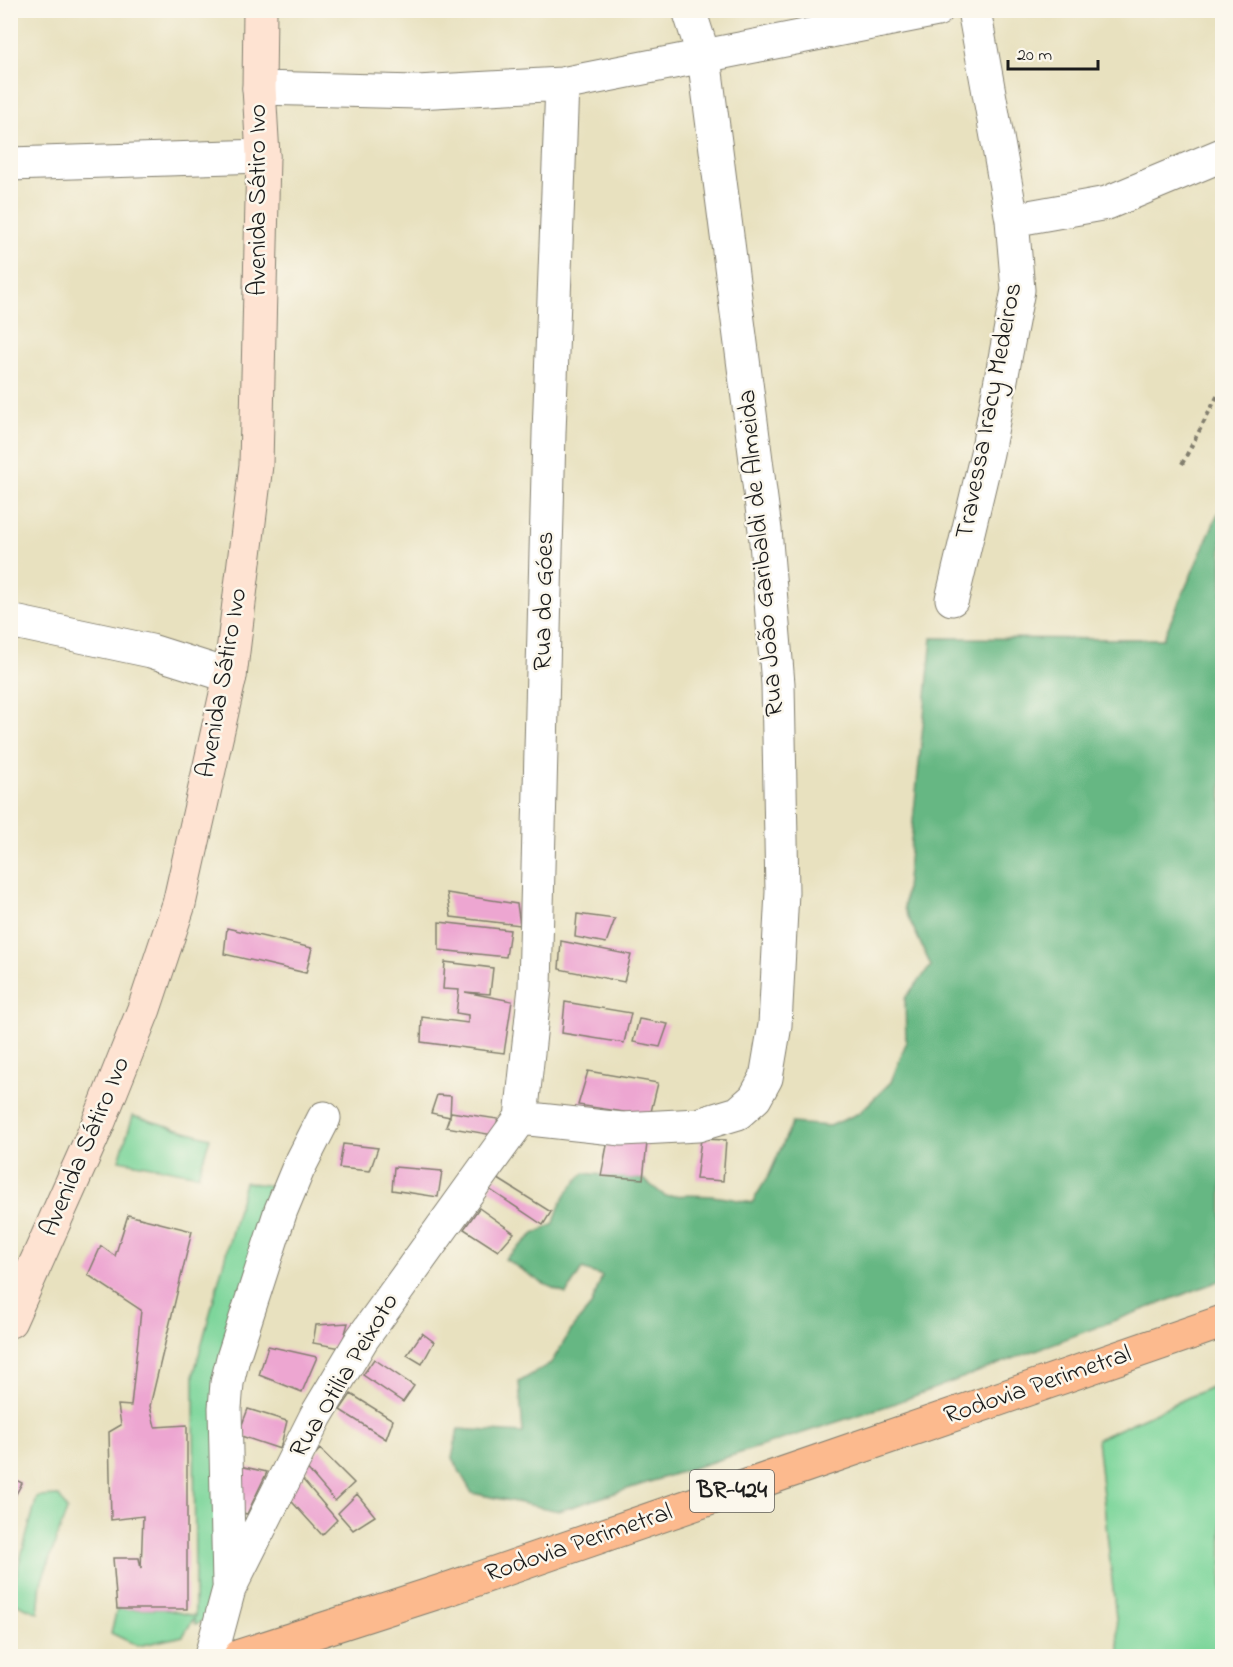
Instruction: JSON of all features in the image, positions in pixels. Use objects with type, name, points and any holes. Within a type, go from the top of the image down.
[{"type":"main road","name":"Avenida Sátiro Ivo","points":[[10,1321],[98,1124],[148,998],[179,904],[230,675],[256,465],[263,156],[259,88],[260,10]]},
{"type":"main road","name":"Rodovia Perimetral","points":[[240,1656],[462,1584],[1222,1322]]},
{"type":"street","name":"Rua João Garibaldi de Almeida","points":[[521,1118],[622,1129],[698,1125],[738,1113],[755,1098],[766,1078],[775,1025],[782,892],[778,684],[765,530],[704,57],[689,10]]},
{"type":"street","points":[[259,88],[417,92],[562,84],[937,10]]},
{"type":"street","name":"Travessa Iracy Medeiros","points":[[952,599],[987,453],[1017,290],[1012,220],[974,10]]},
{"type":"street","name":"Rua do Góes","points":[[521,1118],[535,987],[549,433],[562,84]]},
{"type":"street","points":[[1012,220],[1107,203],[1222,155]]},
{"type":"street","points":[[10,165],[263,156]]},
{"type":"street","points":[[10,621],[151,651],[230,675]]},
{"type":"street","points":[[229,1588],[225,1408],[227,1383],[281,1210],[298,1169],[324,1118]]},
{"type":"street","name":"Rua Otilia Peixoto","points":[[211,1656],[229,1588],[316,1416],[362,1339],[521,1118]]},
{"type":"path","points":[[1182,464],[1222,387]]},
{"type":"green space","points":[[1222,504],[1222,1280],[893,1404],[559,1511],[472,1493],[452,1458],[458,1429],[523,1433],[519,1382],[551,1363],[574,1326],[591,1306],[602,1276],[582,1269],[566,1294],[542,1283],[505,1259],[534,1234],[554,1224],[564,1197],[584,1173],[643,1179],[665,1196],[708,1196],[752,1203],[770,1173],[792,1123],[830,1126],[859,1113],[891,1082],[906,1043],[905,998],[931,966],[904,908],[932,638],[1163,639]]},
{"type":"green space","points":[[133,1116],[210,1138],[198,1175],[119,1160]]},
{"type":"green space","points":[[245,1182],[272,1186],[220,1380],[223,1553],[210,1619],[195,1624],[194,1618],[183,1636],[138,1646],[111,1633],[117,1609],[164,1609],[195,1616],[194,1373]]},
{"type":"green space","points":[[1222,1382],[1222,1656],[1120,1656],[1097,1439]]},
{"type":"green space","points":[[59,1496],[67,1510],[41,1583],[38,1613],[11,1601],[11,1594],[37,1497]]},
{"type":"building","points":[[447,893],[517,904],[520,925],[451,917]]},
{"type":"building","points":[[577,914],[615,919],[606,943],[575,937]]},
{"type":"building","points":[[439,922],[510,930],[506,957],[439,950]]},
{"type":"building","points":[[227,928],[312,948],[306,973],[224,954]]},
{"type":"building","points":[[561,941],[631,955],[624,982],[559,969]]},
{"type":"building","points":[[445,962],[493,968],[490,994],[465,992],[512,1001],[504,1053],[421,1042],[422,1017],[468,1023],[468,1015],[456,1013],[459,990],[443,989]]},
{"type":"building","points":[[565,1002],[631,1013],[624,1043],[562,1033]]},
{"type":"building","points":[[639,1019],[668,1024],[660,1047],[633,1042]]},
{"type":"building","points":[[588,1071],[658,1083],[650,1116],[578,1105]]},
{"type":"building","points":[[437,1095],[451,1096],[450,1117],[431,1113]]},
{"type":"building","points":[[451,1112],[498,1119],[493,1135],[446,1127]]},
{"type":"building","points":[[609,1135],[647,1143],[643,1179],[601,1176]]},
{"type":"building","points":[[701,1139],[726,1140],[723,1181],[696,1179]]},
{"type":"building","points":[[343,1144],[378,1148],[370,1171],[339,1168]]},
{"type":"building","points":[[394,1167],[442,1171],[438,1197],[392,1190]]},
{"type":"building","points":[[495,1177],[551,1212],[543,1225],[489,1189]]},
{"type":"building","points":[[479,1208],[514,1233],[498,1251],[464,1229]]},
{"type":"building","points":[[128,1215],[192,1231],[150,1406],[155,1427],[187,1425],[187,1609],[117,1609],[113,1558],[139,1558],[141,1569],[143,1516],[111,1520],[109,1432],[121,1425],[118,1405],[131,1406],[141,1310],[88,1275],[101,1246],[115,1256]]},
{"type":"building","points":[[348,1323],[341,1348],[313,1343],[316,1325]]},
{"type":"building","points":[[422,1333],[434,1342],[422,1364],[407,1355]]},
{"type":"building","points":[[268,1346],[317,1357],[302,1392],[259,1375]]},
{"type":"building","points":[[374,1359],[414,1386],[403,1402],[363,1375]]},
{"type":"building","points":[[351,1394],[393,1420],[386,1439],[340,1410]]},
{"type":"building","points":[[248,1409],[287,1421],[280,1449],[238,1435]]},
{"type":"building","points":[[320,1449],[354,1483],[335,1501],[305,1466]]},
{"type":"building","points":[[235,1465],[267,1472],[247,1514],[235,1511]]},
{"type":"building","points":[[298,1474],[337,1520],[322,1535],[284,1493]]},
{"type":"building","points":[[10,1477],[22,1483],[10,1505]]},
{"type":"building","points":[[357,1494],[375,1516],[353,1530],[338,1513]]}]
